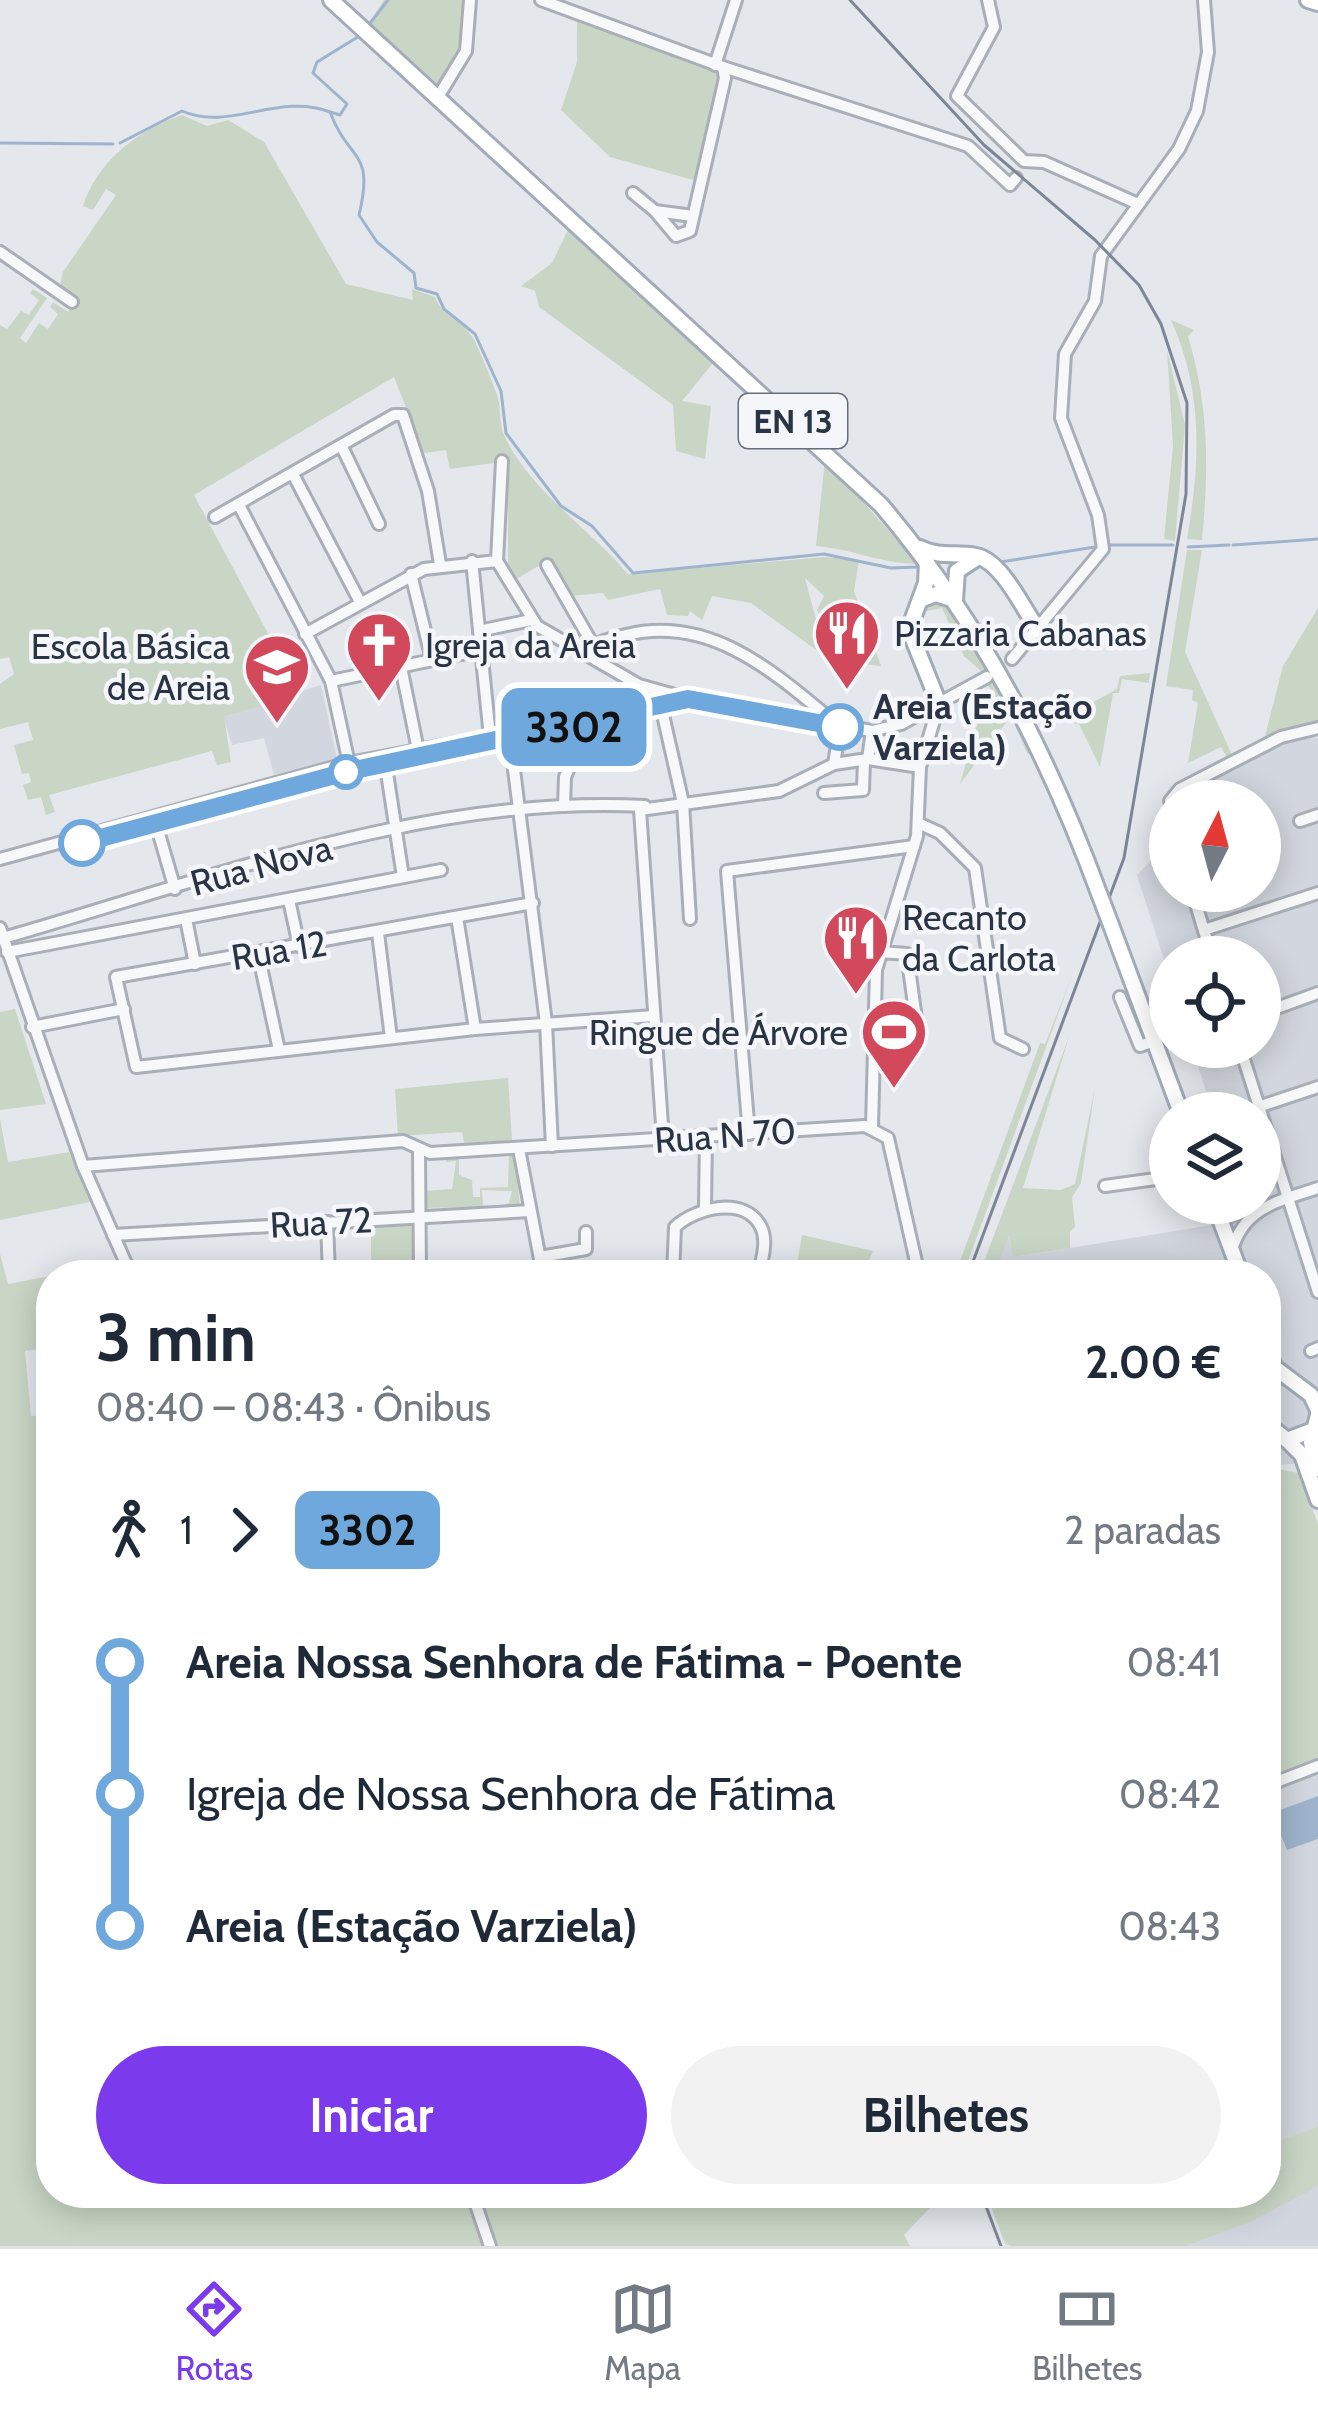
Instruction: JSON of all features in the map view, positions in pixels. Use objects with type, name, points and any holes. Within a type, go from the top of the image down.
[{"type":"main road","name":"EN 13","points":[[331,0],[838,461],[915,545],[955,599],[1045,754],[1111,925],[1147,1043],[1171,1092]]},
{"type":"main road","points":[[1308,0],[1318,3]]},
{"type":"main road","points":[[915,545],[949,558],[981,557],[994,567],[1038,630]]},
{"type":"main road","points":[[920,599],[936,594],[955,599],[956,571],[981,557]]},
{"type":"main road","points":[[927,562],[908,629],[939,704]]},
{"type":"main road","points":[[1222,1224],[1235,1260]]},
{"type":"main road","points":[[1281,1373],[1316,1409],[1311,1453],[1318,1474]]},
{"type":"main road","points":[[1281,1393],[1295,1386]]},
{"type":"main road","points":[[1287,1440],[1316,1409]]},
{"type":"main road","points":[[1281,1435],[1302,1455],[1318,1500]]},
{"type":"street","points":[[438,97],[466,51],[470,0]]},
{"type":"street","points":[[633,193],[655,211],[659,221],[683,237],[693,216],[719,66],[736,0]]},
{"type":"street","points":[[988,0],[994,27],[957,96],[1027,164],[1044,162],[1138,205]]},
{"type":"street","points":[[1012,659],[1103,549],[1098,515],[1060,418],[1062,376],[1075,331],[1095,301],[1101,256],[1179,149],[1197,111],[1208,52],[1204,0]]},
{"type":"street","points":[[549,2],[719,66],[968,146],[1010,185],[1016,178]]},
{"type":"street","points":[[655,211],[693,216]]},
{"type":"street","points":[[0,252],[72,302]]},
{"type":"street","points":[[215,517],[394,415],[409,421],[428,491],[440,564]]},
{"type":"street","points":[[342,447],[377,518]]},
{"type":"street","points":[[502,460],[497,561],[531,620],[589,649],[639,685],[688,699],[872,731],[939,704],[987,677]]},
{"type":"street","points":[[294,476],[359,600]]},
{"type":"street","points":[[239,505],[331,681],[350,767]]},
{"type":"street","points":[[472,561],[490,737]]},
{"type":"street","points":[[305,634],[411,574],[440,564],[497,561]]},
{"type":"street","points":[[547,565],[589,649]]},
{"type":"street","points":[[411,574],[432,660]]},
{"type":"street","points":[[479,631],[531,620]]},
{"type":"street","points":[[589,649],[645,630],[699,632],[736,650],[840,727]]},
{"type":"street","points":[[331,681],[481,650]]},
{"type":"street","points":[[401,667],[418,751]]},
{"type":"street","points":[[0,862],[350,767],[688,699]]},
{"type":"street","points":[[916,1260],[888,1138],[872,1126],[873,1000],[880,952],[914,846],[920,767],[939,704]]},
{"type":"street","points":[[661,706],[683,803],[690,919]]},
{"type":"street","points":[[386,761],[642,710]]},
{"type":"street","points":[[564,806],[565,776],[588,724]]},
{"type":"street","points":[[835,764],[840,727]]},
{"type":"street","points":[[1197,780],[1281,737],[1318,728]]},
{"type":"street","points":[[824,793],[863,790],[872,731]]},
{"type":"street","points":[[510,737],[546,1022],[552,1146]]},
{"type":"street","name":"Rua Nova","points":[[1,933],[396,830],[522,809],[645,806],[779,791],[835,764],[866,759],[920,767]]},
{"type":"street","points":[[386,761],[403,877]]},
{"type":"street","points":[[645,806],[640,810],[663,1139]]},
{"type":"street","points":[[1300,821],[1318,815]]},
{"type":"street","points":[[155,820],[175,889]]},
{"type":"street","points":[[918,823],[940,833],[975,868],[1000,1038],[1023,1049]]},
{"type":"street","points":[[749,1134],[728,871],[914,846]]},
{"type":"street","points":[[7,952],[441,870]]},
{"type":"street","points":[[1204,930],[1318,893]]},
{"type":"street","points":[[289,900],[299,946]]},
{"type":"street","name":"Rua 12","points":[[124,1009],[116,977],[533,903]]},
{"type":"street","points":[[1198,912],[1206,936]]},
{"type":"street","points":[[457,917],[475,1029]]},
{"type":"street","points":[[186,919],[195,964]]},
{"type":"street","points":[[1,933],[83,1166],[124,1260]]},
{"type":"street","points":[[378,933],[392,1038]]},
{"type":"street","points":[[880,952],[907,955],[918,1034]]},
{"type":"street","points":[[257,953],[279,1050]]},
{"type":"street","points":[[1281,1006],[1318,993]]},
{"type":"street","points":[[1120,997],[1147,1043],[1128,1058]]},
{"type":"street","points":[[32,1027],[124,1009],[136,1066],[546,1022],[654,1016]]},
{"type":"street","points":[[1281,1099],[1318,1087]]},
{"type":"street","name":"Rua N 70","points":[[83,1166],[403,1141],[417,1144],[419,1150],[519,1149],[872,1126]]},
{"type":"street","points":[[705,1208],[706,1137]]},
{"type":"street","points":[[519,1149],[540,1260]]},
{"type":"street","points":[[419,1150],[419,1260]]},
{"type":"street","points":[[1105,1186],[1149,1180]]},
{"type":"street","points":[[1281,1183],[1317,1287]]},
{"type":"street","points":[[1281,1201],[1318,1188]]},
{"type":"street","points":[[674,1260],[675,1227],[705,1208],[741,1212],[757,1221],[764,1235],[760,1260]]},
{"type":"street","name":"Rua 72","points":[[113,1234],[530,1211]]},
{"type":"street","points":[[327,1222],[328,1260]]},
{"type":"street","points":[[1232,1250],[1245,1224]]},
{"type":"street","points":[[540,1257],[588,1255],[586,1232]]},
{"type":"street","points":[[1281,1780],[1318,1766]]},
{"type":"street","points":[[477,2208],[490,2246]]},
{"type":"shaded area","name":"Escola Básica de Areia","points":[[321,685],[337,759],[274,775],[264,738],[232,745],[223,716]]},
{"type":"shaded area","points":[[1318,738],[1318,1462],[1281,1465],[1281,1260],[999,1260],[1008,1235],[1014,1257],[1212,1224],[1281,1224],[1281,1092],[1206,1092],[1199,1068],[1281,1068],[1281,936],[1157,936],[1137,875],[1149,862],[1149,912],[1281,912],[1281,780],[1214,780],[1287,740]]},
{"type":"shaded area","points":[[1318,1772],[1318,2246],[1012,2246],[1010,2242],[1188,2208],[1281,2208],[1281,1786]]},
{"type":"green space","points":[[384,0],[467,0],[461,55],[440,86],[369,23]]},
{"type":"green space","points":[[577,18],[719,73],[697,181],[610,157],[561,110],[577,62]]},
{"type":"green space","points":[[182,115],[207,126],[228,120],[264,142],[346,284],[413,300],[412,289],[435,297],[475,342],[498,398],[502,431],[515,455],[544,491],[628,574],[824,557],[859,560],[854,591],[881,666],[839,662],[817,610],[824,596],[805,578],[826,657],[751,603],[712,596],[702,620],[690,611],[688,616],[667,615],[660,589],[608,600],[603,593],[570,596],[550,559],[513,581],[503,564],[508,563],[508,461],[450,469],[446,450],[424,453],[394,377],[194,495],[301,695],[224,716],[231,762],[217,765],[212,751],[49,795],[55,812],[46,815],[41,797],[28,800],[23,785],[31,782],[29,773],[22,774],[14,745],[33,740],[28,722],[0,729],[0,684],[14,674],[9,657],[0,659],[0,325],[7,329],[21,311],[29,315],[39,300],[30,293],[33,289],[47,298],[20,338],[26,343],[39,323],[48,329],[58,314],[50,307],[53,302],[68,312],[76,299],[60,285],[63,272],[116,195],[106,189],[93,210],[83,206],[89,190],[133,140]]},
{"type":"green space","points":[[568,230],[713,363],[682,401],[711,406],[705,459],[676,451],[673,405],[539,307],[535,291],[521,286],[552,263]]},
{"type":"green space","points":[[1171,320],[1194,330],[1188,336],[1206,437],[1202,540],[1187,539],[1196,428],[1189,374]]},
{"type":"green space","points":[[1167,350],[1185,425],[1175,541],[1164,539],[1173,446]]},
{"type":"green space","points":[[825,459],[918,564],[816,546]]},
{"type":"green space","points":[[1187,550],[1202,550],[1185,652],[1233,757],[1228,760],[1221,747],[1188,763],[1198,703],[1192,700],[1193,690],[1166,686]]},
{"type":"green space","points":[[937,600],[950,608],[977,642],[1032,746],[1028,755],[1011,716],[960,784],[978,722],[993,693],[986,683],[990,679],[964,656],[942,608],[922,612]]},
{"type":"green space","points":[[1318,608],[1318,721],[1265,736],[1283,666]]},
{"type":"green space","points":[[1150,673],[1149,683],[1122,679],[1119,693],[1113,693],[1100,767],[1079,724],[1071,723],[1068,716],[1117,689],[1120,676]]},
{"type":"green space","points":[[1072,976],[968,1260],[960,1260],[1040,1043],[1045,1044]]},
{"type":"green space","points":[[15,1009],[46,1104],[0,1110],[0,1012]]},
{"type":"green space","points":[[1069,1037],[1023,1188],[1061,1190],[1075,1184],[1095,1088],[1081,1183],[1072,1197],[1075,1227],[1070,1231],[1070,1248],[1013,1257],[1009,1235],[1000,1260],[985,1260]]},
{"type":"green space","points":[[508,1078],[512,1140],[464,1143],[462,1132],[398,1136],[395,1089]]},
{"type":"green space","points":[[0,1119],[8,1162],[69,1152],[90,1202],[0,1220]]},
{"type":"green space","points":[[509,1154],[514,1156],[520,1205],[495,1207],[509,1203],[512,1191],[482,1190],[483,1207],[423,1208],[423,1191],[452,1189],[456,1161],[446,1162],[446,1156],[459,1156],[459,1175],[472,1180],[473,1197],[480,1197],[480,1188],[508,1187]]},
{"type":"green space","points":[[411,1222],[413,1260],[371,1260],[371,1224]]},
{"type":"green space","points":[[802,1235],[873,1251],[869,1260],[798,1260]]},
{"type":"green space","points":[[0,1254],[8,1284],[36,1279],[36,1349],[25,1351],[31,1416],[36,1416],[36,2208],[930,2208],[904,2235],[910,2246],[0,2246]]},
{"type":"green space","points":[[1281,1470],[1299,1473],[1318,1524],[1318,1760],[1281,1774]]},
{"type":"green space","points":[[1318,2127],[1318,2186],[1281,2206],[1281,2141]]},
{"type":"green space","points":[[992,2208],[1276,2208],[1185,2246],[1005,2244]]},
{"type":"water","points":[[1318,1796],[1318,1839],[1287,1850],[1281,1835],[1281,1810]]},
{"type":"waterway","points":[[367,27],[388,0]]},
{"type":"waterway","points":[[330,112],[340,115],[347,104],[313,73],[317,62],[361,35]]},
{"type":"waterway","points":[[120,143],[182,111],[218,117],[292,106],[330,112],[362,167],[359,215],[377,242],[414,273],[416,288],[437,294],[444,309],[475,334],[501,391],[506,433],[561,506],[592,526],[633,573],[824,554],[891,568],[919,567]]},
{"type":"waterway","points":[[0,143],[113,144]]},
{"type":"waterway","points":[[1233,545],[1318,539]]},
{"type":"waterway","points":[[1108,545],[1173,545]]},
{"type":"waterway","points":[[1188,547],[1229,545]]},
{"type":"waterway","points":[[1000,562],[1095,547]]},
{"type":"tram line","points":[[850,0],[984,145],[1095,240],[1139,285],[1161,324],[1187,403],[1186,494],[1124,858],[974,1260]]},
{"type":"tram line","points":[[987,2208],[1001,2246]]},
{"type":"bus line","name":"3302","points":[[82,843],[350,771],[511,741],[688,699],[840,727]]},
{"type":"place","name":"Pizzaria Cabanas","points":[[847,692]]},
{"type":"place","name":"Igreja da Areia","points":[[379,704]]},
{"type":"place","name":"Escola Básica de Areia","points":[[277,726]]},
{"type":"place","name":"Areia (Estação Varziela)","points":[[840,727]]},
{"type":"place","name":"Recanto da Carlota","points":[[856,997]]},
{"type":"place","name":"Ringue de Árvore","points":[[894,1091]]}]
